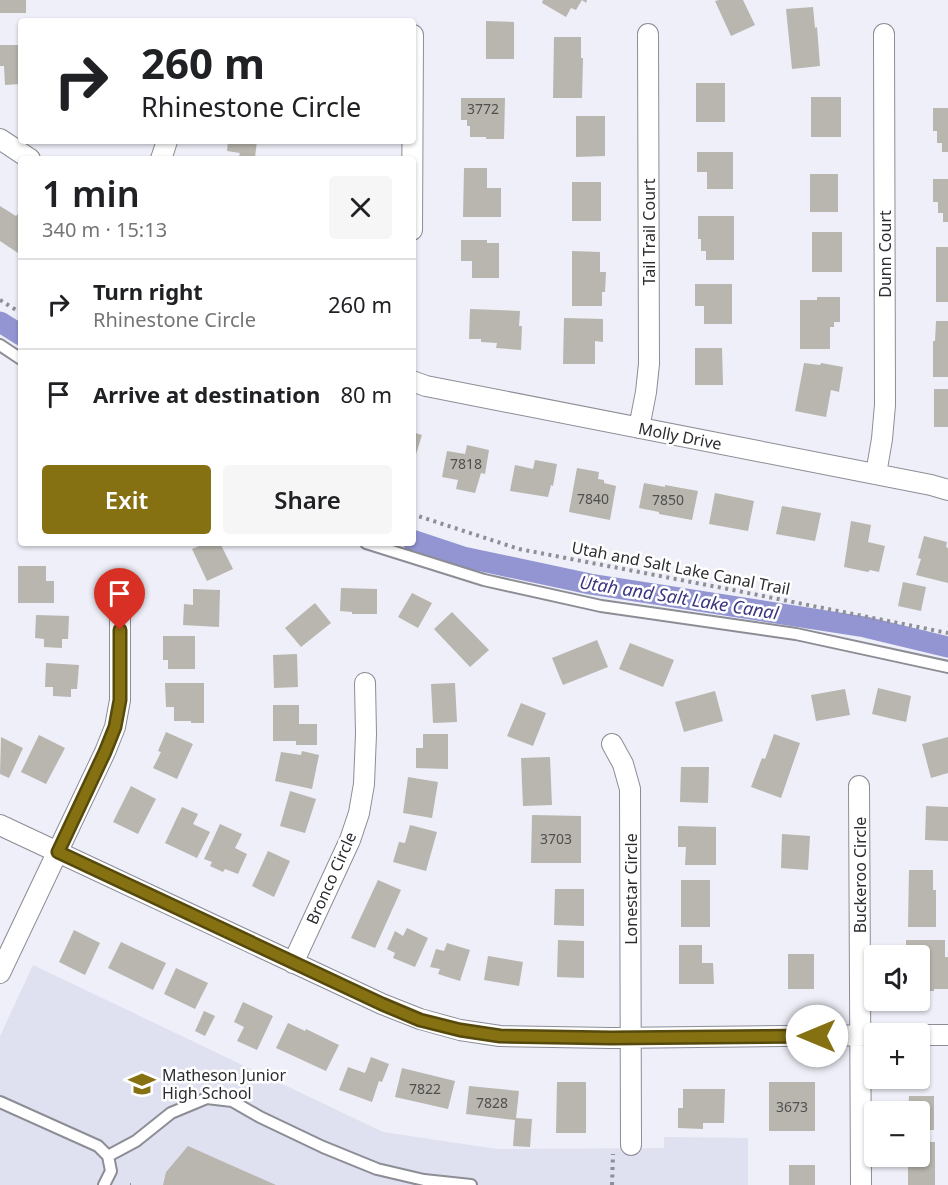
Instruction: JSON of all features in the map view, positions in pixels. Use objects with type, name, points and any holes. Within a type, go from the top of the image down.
[{"type":"street","name":"Tail Trail Court","points":[[639,428],[649,364],[648,34]]},
{"type":"street","name":"Dunn Court","points":[[876,474],[885,405],[884,34]]},
{"type":"street","points":[[0,139],[26,156]]},
{"type":"street","name":"Molly Drive","points":[[416,382],[948,490]]},
{"type":"street","points":[[0,973],[115,727],[120,700],[120,583]]},
{"type":"street","name":"Bronco Circle","points":[[293,963],[350,840],[358,813],[364,784],[366,734],[364,684]]},
{"type":"street","name":"Lonestar Circle","points":[[612,744],[623,764],[630,789],[631,1037],[622,1145]]},
{"type":"street","name":"Buckeroo Circle","points":[[859,786],[868,1023]]},
{"type":"street","points":[[0,825],[382,1004],[420,1020],[460,1030],[500,1036],[554,1038],[864,1035]]},
{"type":"street","points":[[930,1035],[948,1035]]},
{"type":"street","name":"Buckeroo Circle","points":[[861,1185],[865,1089]]},
{"type":"lane","points":[[0,345],[18,357]]},
{"type":"lane","points":[[376,546],[484,580],[601,606],[796,634],[948,667]]},
{"type":"lane","points":[[108,1156],[135,1141],[171,1113],[207,1098],[232,1101],[323,1148],[377,1169],[424,1180],[471,1185]]},
{"type":"lane","points":[[0,1102],[98,1146],[108,1156],[111,1171],[104,1185]]},
{"type":"path","points":[[0,300],[18,311]]},
{"type":"path","name":"Utah and Salt Lake Canal Trail","points":[[416,515],[519,549],[948,633]]},
{"type":"path","points":[[612,1185],[622,1145]]},
{"type":"shaded area","name":"Matheson Junior High School","points":[[33,965],[383,1132],[497,1149],[664,1148],[664,1137],[748,1138],[748,1185],[0,1185],[0,1036]]},
{"type":"building","points":[[0,0],[26,0],[26,13],[0,13]]},
{"type":"building","points":[[543,0],[582,0],[576,10],[571,8],[566,17],[542,3]]},
{"type":"building","points":[[743,0],[755,25],[731,36],[715,1]]},
{"type":"building","points":[[813,7],[820,66],[792,69],[786,9]]},
{"type":"building","points":[[486,21],[514,22],[514,59],[486,59]]},
{"type":"building","points":[[554,37],[581,37],[582,98],[553,98]]},
{"type":"building","points":[[0,45],[18,45],[18,84],[5,85],[4,66],[0,66]]},
{"type":"building","points":[[696,83],[725,83],[725,122],[696,122]]},
{"type":"building","points":[[811,97],[841,97],[841,137],[811,137]]},
{"type":"building","points":[[461,98],[505,98],[504,139],[470,137],[470,126],[467,126],[467,120],[461,120]]},
{"type":"building","points":[[933,108],[948,108],[948,152],[942,152],[942,143],[937,143],[937,131],[933,131]]},
{"type":"building","points":[[576,116],[605,116],[605,156],[576,157]]},
{"type":"building","points":[[228,144],[257,144],[255,156],[239,156],[240,153],[227,151]]},
{"type":"building","points":[[697,152],[733,152],[733,189],[707,189],[707,172],[697,172]]},
{"type":"building","points":[[464,168],[487,168],[487,188],[501,188],[501,217],[463,217]]},
{"type":"building","points":[[810,174],[838,174],[838,212],[810,212]]},
{"type":"building","points":[[933,179],[948,179],[948,222],[943,222],[943,213],[938,213],[938,202],[933,202]]},
{"type":"building","points":[[572,182],[601,182],[601,221],[572,221]]},
{"type":"building","points":[[0,206],[16,216],[18,214],[18,253],[0,241]]},
{"type":"building","points":[[698,216],[734,216],[734,260],[706,260],[706,251],[701,251],[701,239],[698,239]]},
{"type":"building","points":[[812,232],[842,232],[842,272],[812,272]]},
{"type":"building","points":[[461,240],[487,240],[487,243],[499,243],[499,278],[472,278],[472,261],[461,261]]},
{"type":"building","points":[[936,247],[948,247],[948,302],[936,302]]},
{"type":"building","points":[[572,251],[600,252],[600,272],[606,272],[602,306],[572,306]]},
{"type":"building","points":[[695,284],[732,284],[732,324],[704,324],[704,306],[695,306]]},
{"type":"building","points":[[817,297],[840,297],[840,322],[834,322],[834,327],[830,327],[830,349],[800,349],[800,300],[817,300]]},
{"type":"building","points":[[470,309],[520,311],[521,350],[496,348],[497,343],[469,339]]},
{"type":"building","points":[[564,318],[603,319],[603,342],[595,341],[595,364],[563,364]]},
{"type":"building","points":[[936,321],[948,321],[948,377],[933,377],[933,341],[935,341]]},
{"type":"building","points":[[695,348],[722,348],[723,385],[695,385]]},
{"type":"building","points":[[804,363],[843,367],[839,392],[831,390],[826,417],[795,411]]},
{"type":"building","points":[[934,389],[948,389],[948,427],[934,427]]},
{"type":"building","points":[[416,433],[422,435],[416,454]]},
{"type":"building","points":[[467,445],[489,450],[485,474],[481,473],[475,493],[456,489],[458,480],[442,477],[447,451],[465,454]]},
{"type":"building","points":[[535,460],[557,464],[553,486],[551,485],[548,497],[510,491],[515,465],[533,469]]},
{"type":"building","points":[[577,468],[599,472],[598,479],[616,486],[610,520],[569,512]]},
{"type":"building","points":[[644,483],[698,491],[692,520],[639,508]]},
{"type":"building","points":[[715,493],[754,501],[748,531],[709,524]]},
{"type":"building","points":[[782,506],[821,513],[815,541],[776,534]]},
{"type":"building","points":[[851,521],[871,525],[868,542],[885,546],[879,572],[844,567]]},
{"type":"building","points":[[924,536],[947,542],[948,583],[916,575]]},
{"type":"building","points":[[199,546],[222,546],[233,569],[207,581],[192,549]]},
{"type":"building","points":[[18,566],[46,566],[46,581],[54,581],[54,603],[18,603]]},
{"type":"building","points":[[903,582],[926,587],[921,611],[898,606]]},
{"type":"building","points":[[341,588],[377,589],[377,614],[352,614],[352,612],[340,611]]},
{"type":"building","points":[[193,589],[220,590],[219,627],[183,625],[184,604],[193,605]]},
{"type":"building","points":[[412,593],[432,603],[418,628],[398,617]]},
{"type":"building","points":[[315,603],[331,623],[301,647],[285,628]]},
{"type":"building","points":[[452,612],[489,650],[470,667],[434,629]]},
{"type":"building","points":[[36,615],[69,616],[68,639],[62,639],[62,648],[44,647],[44,639],[35,638]]},
{"type":"building","points":[[163,636],[195,636],[195,669],[168,669],[168,660],[163,660]]},
{"type":"building","points":[[597,640],[608,667],[563,685],[552,658]]},
{"type":"building","points":[[630,643],[674,660],[663,687],[619,669]]},
{"type":"building","points":[[297,654],[298,687],[274,688],[273,655]]},
{"type":"building","points":[[46,663],[79,665],[77,689],[71,689],[71,697],[53,696],[53,687],[45,687]]},
{"type":"building","points":[[165,683],[204,683],[204,723],[174,721],[174,707],[166,707]]},
{"type":"building","points":[[455,683],[457,722],[433,723],[431,684]]},
{"type":"building","points":[[878,688],[911,696],[906,722],[872,714]]},
{"type":"building","points":[[845,689],[850,715],[816,721],[811,695]]},
{"type":"building","points":[[715,691],[723,721],[684,732],[675,702]]},
{"type":"building","points":[[521,703],[546,713],[533,746],[507,736]]},
{"type":"building","points":[[273,705],[299,705],[299,724],[317,724],[317,745],[296,745],[296,741],[273,741]]},
{"type":"building","points":[[166,732],[193,744],[177,779],[153,768],[161,752],[158,751]]},
{"type":"building","points":[[423,734],[448,734],[448,769],[416,768],[416,748],[423,748]]},
{"type":"building","points":[[774,734],[800,743],[781,798],[751,787]]},
{"type":"building","points":[[39,735],[65,748],[46,784],[21,772]]},
{"type":"building","points":[[1,737],[23,748],[9,778],[0,774]]},
{"type":"building","points":[[948,737],[948,773],[931,778],[922,744]]},
{"type":"building","points":[[302,751],[319,755],[312,789],[275,781],[281,752],[301,755]]},
{"type":"building","points":[[550,757],[552,805],[523,806],[521,758]]},
{"type":"building","points":[[681,767],[709,767],[708,803],[680,802]]},
{"type":"building","points":[[408,777],[438,782],[432,818],[403,813]]},
{"type":"building","points":[[131,786],[156,799],[138,834],[113,822]]},
{"type":"building","points":[[290,791],[316,799],[305,833],[280,826]]},
{"type":"building","points":[[926,806],[948,807],[948,841],[925,840]]},
{"type":"building","points":[[182,807],[198,814],[193,824],[210,832],[197,858],[165,843]]},
{"type":"building","points":[[532,815],[581,816],[581,863],[531,863]]},
{"type":"building","points":[[220,824],[242,834],[235,848],[247,854],[238,874],[225,869],[223,872],[210,866],[212,862],[204,859]]},
{"type":"building","points":[[410,825],[437,832],[426,871],[393,862],[399,842],[405,843]]},
{"type":"building","points":[[678,826],[716,827],[716,865],[685,865],[686,847],[678,847]]},
{"type":"building","points":[[782,834],[810,836],[808,870],[781,868]]},
{"type":"building","points":[[268,851],[290,861],[274,897],[252,886]]},
{"type":"building","points":[[909,870],[933,870],[933,890],[936,890],[936,927],[908,927]]},
{"type":"building","points":[[378,880],[401,890],[375,948],[351,938]]},
{"type":"building","points":[[681,880],[710,880],[710,927],[681,927]]},
{"type":"building","points":[[555,889],[584,889],[584,926],[554,925]]},
{"type":"building","points":[[407,928],[428,938],[415,967],[393,958],[395,953],[387,949],[395,931],[403,936]]},
{"type":"building","points":[[74,930],[100,943],[85,975],[59,962]]},
{"type":"building","points":[[558,940],[584,941],[584,978],[557,977]]},
{"type":"building","points":[[906,940],[945,940],[945,957],[948,957],[948,989],[930,991],[930,945],[906,945]]},
{"type":"building","points":[[121,942],[166,963],[153,990],[108,968]]},
{"type":"building","points":[[447,943],[470,950],[460,981],[438,974],[440,969],[430,967],[436,949],[444,951]]},
{"type":"building","points":[[679,945],[702,945],[702,963],[713,963],[714,984],[679,984]]},
{"type":"building","points":[[788,954],[814,954],[814,989],[788,989]]},
{"type":"building","points":[[488,956],[523,962],[519,986],[484,980]]},
{"type":"building","points":[[176,968],[208,983],[195,1009],[164,994]]},
{"type":"building","points":[[243,1002],[273,1016],[257,1050],[237,1041],[244,1027],[234,1022]]},
{"type":"building","points":[[204,1011],[215,1016],[205,1036],[195,1031]]},
{"type":"building","points":[[288,1023],[339,1045],[326,1071],[276,1048]]},
{"type":"building","points":[[371,1057],[389,1064],[382,1082],[379,1081],[372,1102],[339,1090],[348,1067],[365,1073]]},
{"type":"building","points":[[402,1068],[455,1081],[448,1109],[395,1097]]},
{"type":"building","points":[[557,1082],[586,1082],[586,1133],[556,1133]]},
{"type":"building","points":[[769,1082],[815,1082],[815,1131],[769,1131]]},
{"type":"building","points":[[469,1086],[519,1091],[516,1118],[532,1119],[530,1147],[513,1146],[515,1120],[466,1114]]},
{"type":"building","points":[[683,1089],[725,1089],[724,1123],[703,1123],[703,1129],[678,1128],[678,1108],[683,1108]]},
{"type":"building","points":[[909,1096],[934,1096],[934,1130],[930,1130],[930,1101],[909,1101]]},
{"type":"building","points":[[930,1142],[935,1142],[935,1185],[908,1185],[908,1167],[930,1167]]},
{"type":"building","points":[[188,1146],[276,1185],[163,1185],[166,1172]]},
{"type":"building","points":[[789,1165],[815,1165],[815,1185],[789,1185]]},
{"type":"waterway","name":"Utah and Salt Lake Canal","points":[[0,322],[18,333]]},
{"type":"waterway","name":"Utah and Salt Lake Canal","points":[[416,541],[463,557],[590,584],[865,627],[948,647]]},
{"type":"place","name":"Matheson Junior High School","points":[[142,1084]]},
{"type":"route","points":[[120,630],[120,700],[115,727],[58,852],[382,1004],[420,1020],[460,1030],[500,1036],[554,1038],[817,1036]]}]
